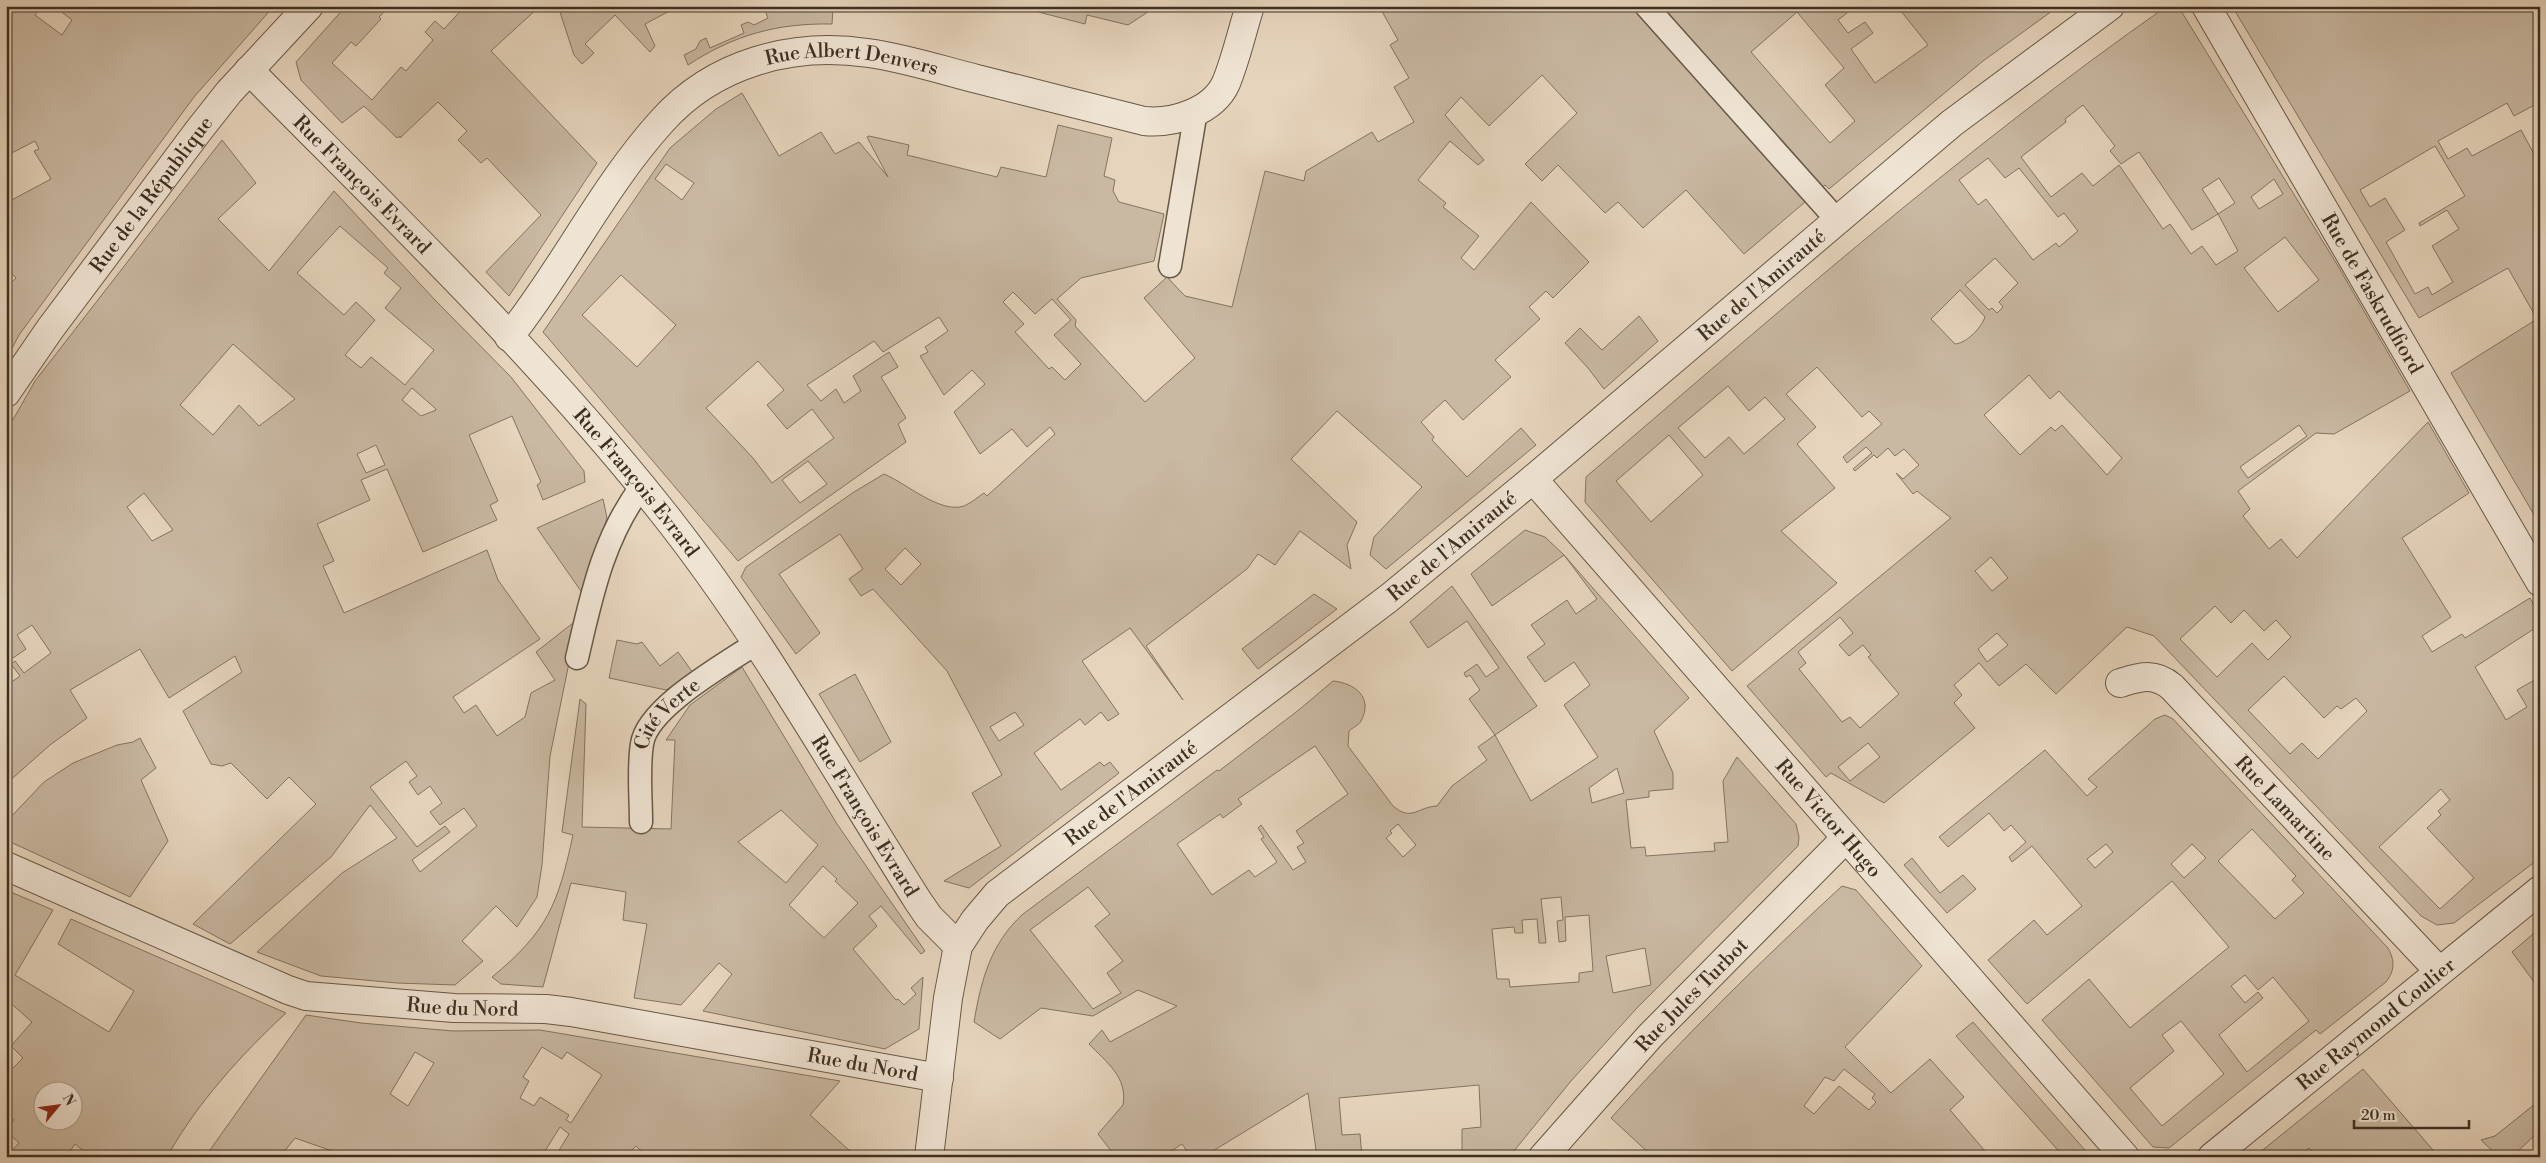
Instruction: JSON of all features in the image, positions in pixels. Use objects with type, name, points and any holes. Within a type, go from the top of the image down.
[{"type":"street","name":"Rue de la République","points":[[6,393],[50,329],[199,130],[249,70],[309,6]]},
{"type":"street","name":"Rue Albert Denvers","points":[[509,337],[537,300],[626,166],[664,119],[678,104],[708,82],[752,62],[801,51],[845,50],[891,57],[1144,121],[1170,121],[1208,104],[1225,84],[1250,6]]},
{"type":"street","name":"Rue de l'Amirauté","points":[[928,1157],[948,998],[958,946],[975,920],[997,894],[1389,598],[1533,479],[1952,124],[2110,6]]},
{"type":"street","name":"Rue de Faskrudfiord","points":[[2206,6],[2540,582]]},
{"type":"street","name":"Rue François Evrard","points":[[249,70],[564,394],[642,486],[704,566],[758,642],[918,901],[929,917],[958,946]]},
{"type":"street","name":"Rue Victor Hugo","points":[[1533,479],[2126,1157]]},
{"type":"street","name":"Rue Lamartine","points":[[2120,683],[2147,676],[2156,677],[2172,687],[2439,971]]},
{"type":"street","name":"Rue Jules Turbot","points":[[1543,1157],[1650,1036],[1846,838]]},
{"type":"street","name":"Rue du Nord","points":[[6,866],[288,990],[306,996],[454,1008],[546,1009],[570,1012],[939,1078]]},
{"type":"street","name":"Rue Raymond Coulier","points":[[2212,1157],[2540,890]]},
{"type":"lane","points":[[1646,6],[1837,220]]},
{"type":"lane","points":[[1170,266],[1196,111]]},
{"type":"lane","points":[[577,658],[593,589],[604,556],[622,515],[642,486]]},
{"type":"lane","name":"Cité Verte","points":[[641,822],[642,744],[648,727],[666,705],[758,642]]},
{"type":"shaded area","points":[[6,6],[42,6],[35,15],[62,35],[72,20],[54,6],[274,6],[194,97],[19,335],[6,360],[6,288],[16,278],[6,267],[6,203],[51,179],[34,151],[39,149],[35,141],[6,156]]},
{"type":"shaded area","points":[[346,6],[390,6],[379,17],[381,19],[356,46],[351,42],[332,63],[372,100],[401,67],[406,71],[433,40],[425,32],[435,21],[444,29],[465,6],[540,6],[491,51],[597,163],[509,296],[486,272],[541,215],[487,158],[481,163],[458,140],[467,131],[438,102],[400,138],[400,136],[397,138],[364,106],[342,123],[301,80],[296,62]]},
{"type":"shaded area","points":[[558,6],[679,6],[645,24],[655,46],[650,52],[615,15],[585,44],[594,53],[582,64],[574,55]]},
{"type":"shaded area","points":[[763,6],[814,6],[814,9],[833,9],[832,24],[793,26],[757,33],[722,46],[688,65],[684,55],[696,49],[700,41],[706,38],[710,48],[744,33],[741,25],[748,22],[754,25],[768,18]]},
{"type":"shaded area","points":[[1015,6],[1157,6],[1128,25],[1087,15],[1085,24]]},
{"type":"shaded area","points":[[1379,6],[1843,6],[1847,13],[1838,20],[1848,33],[1865,22],[1873,33],[1851,49],[1875,83],[1928,45],[1897,6],[2026,6],[2028,8],[2030,6],[2059,6],[1983,61],[1829,189],[1825,185],[1744,254],[1686,190],[1643,228],[1618,202],[1605,213],[1558,165],[1542,181],[1525,164],[1577,113],[1542,75],[1489,126],[1461,97],[1445,115],[1484,160],[1478,165],[1450,141],[1418,180],[1446,203],[1443,207],[1479,236],[1461,258],[1474,270],[1531,202],[1589,262],[1553,298],[1546,291],[1529,307],[1540,319],[1495,360],[1511,377],[1463,420],[1445,400],[1421,422],[1434,437],[1432,440],[1467,477],[1521,428],[1536,445],[1386,569],[1370,555],[1374,537],[1422,487],[1337,411],[1291,459],[1357,522],[1347,545],[1351,569],[1300,531],[1275,565],[1258,554],[1247,569],[1146,646],[1183,700],[1130,628],[1082,661],[1119,714],[1108,721],[1101,712],[1085,725],[1080,719],[1034,753],[1061,790],[1100,762],[1104,766],[1110,762],[1119,773],[969,888],[944,881],[1001,846],[972,793],[1002,775],[947,671],[873,589],[861,596],[849,579],[863,569],[840,534],[779,574],[820,633],[796,654],[741,577],[746,567],[854,492],[884,474],[944,506],[964,506],[984,493],[987,496],[1055,434],[1050,427],[1027,447],[1012,429],[980,454],[954,412],[985,384],[972,370],[944,395],[920,356],[928,352],[925,347],[948,331],[939,317],[883,352],[874,341],[807,385],[821,401],[836,389],[844,403],[861,391],[853,376],[889,352],[898,367],[881,377],[906,418],[898,424],[906,442],[738,561],[543,332],[670,148],[716,109],[742,93],[779,156],[821,132],[835,154],[859,142],[888,177],[867,137],[869,136],[909,145],[907,155],[997,177],[1001,167],[1046,177],[1058,125],[1112,138],[1104,176],[1115,180],[1113,191],[1119,202],[1164,214],[1154,261],[1081,278],[1057,299],[1076,320],[1075,326],[1145,402],[1195,358],[1144,298],[1167,277],[1185,296],[1232,307],[1265,171],[1304,181],[1306,171],[1372,132],[1378,142],[1414,122],[1394,87],[1409,78],[1390,45],[1398,40]],"holes":[[[1797,12],[1844,68],[1825,85],[1855,121],[1830,143],[1751,52]],[[666,164],[694,183],[682,200],[655,179]],[[621,275],[676,325],[637,367],[582,315]],[[1013,292],[1035,314],[1052,299],[1071,320],[1054,335],[1081,364],[1065,380],[1052,367],[1049,369],[1015,332],[1024,324],[1003,302]],[[758,361],[784,390],[767,405],[787,429],[812,409],[834,438],[772,483],[753,458],[706,408]],[[808,461],[827,484],[800,503],[782,480]],[[905,548],[921,564],[901,585],[885,569]],[[1015,712],[1024,725],[999,741],[990,727]]]},
{"type":"shaded area","points":[[2167,6],[2178,6],[2338,266],[2410,391],[2334,434],[2316,433],[2238,491],[2250,509],[2243,516],[2269,549],[2281,539],[2297,558],[2428,422],[2469,493],[2402,538],[2451,617],[2422,636],[2432,652],[2462,634],[2465,638],[2530,598],[2540,616],[2540,625],[2475,667],[2506,720],[2527,707],[2517,690],[2540,677],[2540,858],[2454,923],[2437,925],[2421,916],[2154,636],[2127,627],[2056,694],[2026,664],[1999,686],[1979,663],[1954,685],[1962,695],[1954,703],[1975,728],[1884,803],[1831,773],[1826,777],[1747,686],[1951,518],[1917,491],[1913,494],[1896,473],[1903,479],[1919,465],[1904,449],[1895,456],[1888,448],[1877,458],[1874,455],[1855,471],[1853,469],[1872,453],[1866,447],[1847,463],[1843,457],[1882,424],[1869,411],[1862,417],[1817,367],[1786,394],[1816,427],[1797,444],[1835,488],[1781,531],[1837,583],[1732,671],[1585,502],[1586,477],[1871,234],[1943,175],[2091,61]],"holes":[[[2083,105],[2115,146],[2110,151],[2121,164],[2139,152],[2192,230],[2218,214],[2238,251],[2216,265],[2202,246],[2191,254],[2170,224],[2163,229],[2119,165],[2093,186],[2082,173],[2051,197],[2021,157],[2066,122],[2065,119]],[[1988,158],[2005,178],[2019,168],[2058,217],[2064,213],[2078,231],[2059,247],[2056,243],[2033,260],[1986,199],[1978,205],[1959,180]],[[2219,178],[2235,203],[2218,214],[2202,189]],[[2274,179],[2283,194],[2259,209],[2251,197]],[[2285,237],[2319,280],[2278,312],[2244,268]],[[1995,258],[2018,283],[1999,302],[2003,307],[1997,313],[1992,308],[1989,310],[1965,285]],[[1960,290],[1985,317],[1973,334],[1960,343],[1955,344],[1931,319]],[[2029,375],[2050,399],[2059,391],[2122,458],[2107,475],[2062,425],[2055,431],[2051,427],[2020,455],[1984,415]],[[1728,386],[1749,411],[1765,397],[1785,419],[1744,454],[1729,437],[1705,458],[1678,428]],[[2299,425],[2307,436],[2248,478],[2240,467]],[[1669,435],[1703,475],[1651,522],[1616,481]],[[1991,557],[2008,578],[1992,591],[1975,571]],[[2215,606],[2231,623],[2244,610],[2264,631],[2276,620],[2291,637],[2268,660],[2252,643],[2217,677],[2180,639]],[[1840,617],[1853,633],[1839,645],[1849,656],[1863,645],[1871,655],[1868,657],[1899,694],[1860,728],[1850,717],[1842,722],[1799,669],[1806,663],[1798,652]],[[1997,633],[2008,645],[1987,662],[1978,649]],[[2284,676],[2324,718],[2337,706],[2341,709],[2356,698],[2367,711],[2318,759],[2302,743],[2290,754],[2248,710]],[[1868,743],[1880,757],[1850,781],[1838,767]],[[2441,789],[2450,800],[2438,811],[2441,815],[2427,828],[2474,878],[2440,909],[2379,847]]]},
{"type":"shaded area","points":[[2232,6],[2540,6],[2540,102],[2514,116],[2507,103],[2438,141],[2448,159],[2467,148],[2472,156],[2521,130],[2540,165],[2540,525],[2451,373],[2537,319],[2508,268],[2419,318]],"holes":[[[2435,146],[2465,196],[2419,223],[2420,226],[2447,210],[2459,229],[2432,246],[2453,282],[2432,295],[2428,287],[2415,294],[2386,242],[2405,230],[2385,198],[2370,207],[2360,190]]]},
{"type":"shaded area","points":[[222,140],[256,183],[218,219],[269,271],[334,191],[435,300],[511,377],[584,471],[585,482],[543,500],[537,485],[541,482],[512,416],[469,435],[498,501],[490,505],[497,520],[423,552],[387,469],[361,480],[370,500],[317,524],[334,561],[323,566],[344,613],[487,550],[498,580],[540,639],[453,697],[464,713],[476,705],[497,736],[525,717],[531,693],[555,680],[536,652],[578,619],[550,756],[542,865],[537,897],[517,927],[496,906],[462,941],[483,961],[455,985],[397,983],[321,976],[257,952],[342,873],[397,838],[370,805],[331,857],[230,944],[193,924],[316,804],[289,777],[267,799],[231,763],[222,766],[211,764],[183,711],[242,672],[235,656],[169,698],[140,649],[70,690],[87,718],[50,745],[6,784],[6,686],[20,676],[11,664],[15,661],[24,673],[51,653],[32,625],[17,635],[26,649],[13,658],[6,649],[6,432],[35,381]],"holes":[[[340,226],[388,268],[384,273],[401,288],[385,308],[434,350],[405,385],[371,357],[361,368],[345,355],[375,320],[356,302],[344,315],[297,273]],[[233,344],[295,399],[259,426],[239,405],[213,435],[180,405]],[[412,388],[436,409],[421,416],[402,400]],[[376,445],[385,465],[366,473],[357,454]],[[144,493],[173,530],[152,541],[127,507]],[[406,761],[417,776],[409,782],[418,795],[430,786],[442,803],[430,812],[440,825],[464,808],[477,826],[420,872],[412,860],[450,832],[445,826],[417,847],[370,787]]]},
{"type":"shaded area","points":[[1639,316],[1658,341],[1604,389],[1565,343],[1580,328],[1602,350]]},
{"type":"shaded area","points":[[603,499],[607,518],[583,594],[537,528]]},
{"type":"shaded area","points":[[1525,530],[1545,537],[1564,555],[1492,606],[1471,574]]},
{"type":"shaded area","points":[[1564,555],[1689,698],[1654,731],[1673,773],[1673,789],[1649,791],[1649,797],[1626,800],[1631,848],[1645,847],[1646,856],[1715,851],[1714,843],[1728,842],[1723,781],[1737,757],[1796,824],[1799,837],[1798,846],[1636,1009],[1571,1081],[1509,1157],[1462,1157],[1462,1129],[1481,1127],[1479,1085],[1339,1098],[1342,1135],[1360,1134],[1362,1157],[1317,1157],[1308,1093],[1203,1157],[1191,1157],[1182,1144],[1162,1157],[1116,1157],[1098,1134],[1123,1105],[1124,1095],[1122,1086],[1109,1064],[1089,1044],[1102,1030],[1110,1042],[1177,1006],[1138,990],[1093,1016],[1041,1008],[1000,1039],[974,1022],[980,991],[989,963],[1003,937],[1023,914],[1217,770],[1219,771],[1300,709],[1333,681],[1355,688],[1363,698],[1364,712],[1360,722],[1349,731],[1348,746],[1393,806],[1400,811],[1410,813],[1437,806],[1452,786],[1487,760],[1478,747],[1495,735],[1531,801],[1598,757],[1564,705],[1590,685],[1574,662],[1545,682],[1527,657],[1545,644],[1531,625],[1567,600],[1576,614],[1597,599]],"holes":[[[1315,746],[1348,794],[1296,831],[1304,843],[1297,847],[1306,862],[1293,870],[1261,825],[1258,828],[1264,837],[1261,839],[1277,862],[1255,877],[1249,870],[1212,895],[1177,844],[1220,814],[1223,818],[1242,804],[1238,799]],[[1617,768],[1624,793],[1592,803],[1589,788]],[[1398,824],[1416,845],[1403,857],[1386,838],[1392,833],[1390,831]],[[1088,887],[1110,914],[1095,926],[1123,961],[1107,973],[1121,993],[1093,1009],[1030,930]],[[1561,897],[1563,920],[1557,921],[1559,942],[1566,941],[1565,917],[1589,915],[1593,971],[1579,973],[1579,982],[1510,987],[1509,979],[1497,979],[1492,929],[1514,927],[1515,933],[1523,933],[1522,920],[1537,919],[1539,943],[1546,943],[1541,899]],[[1645,948],[1651,985],[1613,993],[1606,956]]]},
{"type":"shaded area","points":[[1452,586],[1537,706],[1495,735],[1469,699],[1480,690],[1470,675],[1466,677],[1464,673],[1477,664],[1486,677],[1499,668],[1467,621],[1428,648],[1410,622]]},
{"type":"shaded area","points":[[1314,594],[1337,609],[1258,669],[1242,649]]},
{"type":"shaded area","points":[[617,640],[637,644],[642,642],[660,666],[678,652],[693,673],[666,690],[609,678]]},
{"type":"shaded area","points":[[742,667],[837,824],[925,951],[921,954],[881,906],[869,916],[877,926],[853,949],[896,1000],[898,999],[904,1005],[916,994],[911,988],[923,977],[919,1029],[885,1049],[703,1011],[732,974],[719,963],[681,1005],[634,998],[647,924],[623,920],[626,892],[571,883],[543,987],[501,984],[492,977],[511,961],[538,930],[548,915],[562,880],[573,835],[562,832],[580,699],[586,704],[582,827],[671,829],[675,740],[666,740],[690,705]],"holes":[[[781,810],[818,845],[786,883],[738,842]],[[823,866],[837,879],[835,881],[858,903],[824,938],[789,905]]]},
{"type":"shaded area","points":[[855,674],[891,742],[860,762],[819,694]]},
{"type":"shaded area","points":[[2165,715],[2173,719],[2388,948],[2393,965],[2386,982],[2320,1034],[2316,1030],[2169,1148],[2153,1147],[2042,1020],[2089,979],[2130,1028],[2229,947],[2172,881],[2027,1004],[1988,960],[2034,920],[2047,935],[2082,906],[2032,846],[2012,862],[2009,857],[2026,842],[2011,825],[2004,831],[1989,813],[1948,847],[1939,837],[2045,750],[2087,796],[2097,787],[2088,779],[2155,719]],"holes":[[[2252,829],[2296,876],[2292,880],[2304,893],[2275,919],[2218,861]],[[2106,844],[2113,852],[2095,868],[2087,859]],[[2192,844],[2206,858],[2184,878],[2171,864]],[[2245,975],[2258,990],[2273,977],[2309,1021],[2247,1072],[2219,1035],[2263,998],[2258,992],[2245,1003],[2231,986]],[[2181,1021],[2224,1074],[2162,1126],[2130,1088],[2174,1051],[2162,1035]]]},
{"type":"shaded area","points":[[140,738],[156,768],[141,780],[168,841],[130,897],[6,840],[6,822],[44,782],[73,763]]},
{"type":"shaded area","points":[[1912,858],[1940,893],[1963,875],[1976,889],[1947,913],[1904,865]]},
{"type":"shaded area","points":[[1842,886],[1856,890],[1922,966],[1845,1047],[1891,1093],[1930,1059],[1964,1097],[1950,1110],[1990,1157],[1653,1157],[1611,1118],[1695,1028]],"holes":[[[1844,1069],[1875,1094],[1872,1098],[1876,1102],[1869,1110],[1839,1086],[1814,1114],[1804,1106],[1825,1077],[1834,1081]]]},
{"type":"shaded area","points":[[6,890],[53,910],[15,975],[109,1032],[134,991],[58,944],[71,919],[286,1013],[221,1080],[192,1118],[167,1157],[91,1157],[75,1144],[66,1157],[6,1157],[19,1143],[6,1131],[14,1120],[6,1112],[6,1087],[9,1084],[6,1081],[6,1075],[23,1058],[11,1046],[32,1022],[6,999]]},
{"type":"shaded area","points":[[2540,928],[2540,990],[2512,952]]},
{"type":"shaded area","points":[[306,1015],[361,1023],[453,1031],[540,1030],[840,1081],[810,1115],[850,1151],[845,1157],[648,1157],[636,1146],[625,1157],[555,1157],[569,1134],[560,1127],[545,1151],[554,1157],[334,1157],[335,1152],[295,1138],[283,1153],[294,1157],[205,1157]],"holes":[[[542,1047],[562,1059],[567,1052],[602,1075],[571,1123],[566,1120],[569,1115],[540,1097],[534,1106],[520,1098],[529,1081],[523,1077]],[[415,1052],[434,1063],[408,1106],[390,1094]]]},
{"type":"shaded area","points":[[1973,1022],[2091,1157],[2064,1157],[1956,1036]]},
{"type":"shaded area","points":[[2363,1069],[2439,1157],[2317,1157],[2309,1148],[2298,1157],[2254,1157]]},
{"type":"shaded area","points":[[2540,1100],[2540,1133],[2538,1132],[2512,1157],[2499,1157],[2481,1140],[2495,1136]]}]
